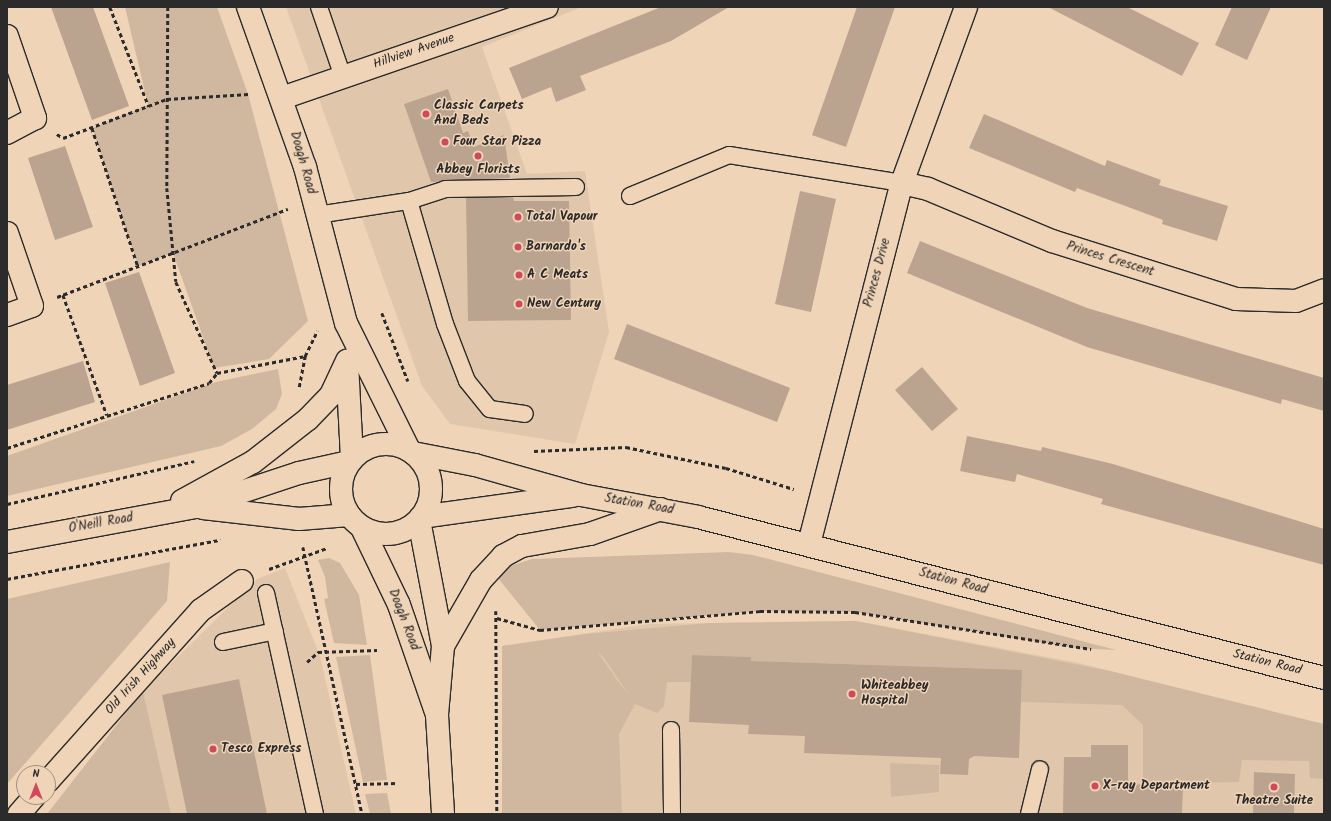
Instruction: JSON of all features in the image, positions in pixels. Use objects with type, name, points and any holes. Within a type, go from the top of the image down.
[{"type":"main road","name":"Doagh Road","points":[[248,7],[282,98],[317,215],[346,323],[411,452]]},
{"type":"main road","name":"Hillview Avenue","points":[[282,98],[547,7]]},
{"type":"main road","name":"Princes Drive","points":[[809,544],[819,497],[902,183],[966,7]]},
{"type":"main road","points":[[7,36],[35,118],[7,133]]},
{"type":"main road","name":"Princes Crescent","points":[[902,183],[928,189],[1052,242],[1236,299],[1296,301],[1324,290]]},
{"type":"main road","points":[[7,232],[32,306],[7,316]]},
{"type":"main road","name":"Doagh Road","points":[[346,323],[351,460]]},
{"type":"main road","points":[[160,513],[253,462],[285,438],[331,395],[347,360]]},
{"type":"main road","points":[[386,443],[411,452],[430,476],[428,504],[420,518],[406,529],[392,534],[376,534],[355,522],[340,488],[351,460],[362,450],[386,443]]},
{"type":"main road","name":"Station Road","points":[[411,452],[475,465],[580,495],[662,509],[809,544],[1324,678]]},
{"type":"main road","name":"O'Neill Road","points":[[7,542],[196,507],[299,474],[351,460]]},
{"type":"main road","name":"Station Road","points":[[420,518],[580,495]]},
{"type":"main road","name":"O'Neill Road","points":[[196,507],[299,519],[355,522]]},
{"type":"main road","points":[[443,646],[481,580],[503,556],[522,546],[590,534],[662,509]]},
{"type":"main road","name":"Doagh Road","points":[[420,518],[443,646],[437,715],[443,814]]},
{"type":"main road","name":"Doagh Road","points":[[355,522],[399,605],[437,715]]},
{"type":"main road","name":"Old Irish Highway","points":[[56,772],[201,610],[242,582]]},
{"type":"main road","points":[[18,814],[26,805]]},
{"type":"lane","points":[[319,7],[342,77]]},
{"type":"lane","points":[[630,196],[729,155],[902,183]]},
{"type":"lane","points":[[317,215],[409,200],[446,189],[576,187]]},
{"type":"lane","points":[[409,200],[445,324],[467,381],[490,409],[525,414]]},
{"type":"lane","points":[[266,593],[315,814]]},
{"type":"lane","points":[[223,642],[275,632]]},
{"type":"lane","points":[[671,730],[672,814]]},
{"type":"lane","points":[[1029,814],[1040,769]]},
{"type":"path","points":[[110,7],[149,107]]},
{"type":"path","points":[[168,7],[167,188],[176,282],[217,373]]},
{"type":"path","points":[[35,118],[64,138],[167,99],[254,94]]},
{"type":"path","points":[[92,128],[138,266]]},
{"type":"path","points":[[32,306],[290,208]]},
{"type":"path","points":[[62,295],[107,416]]},
{"type":"path","points":[[382,313],[409,384]]},
{"type":"path","points":[[296,394],[305,356],[317,331]]},
{"type":"path","points":[[7,448],[209,383],[217,373],[305,356]]},
{"type":"path","points":[[528,450],[626,447],[726,468],[819,497]]},
{"type":"path","points":[[7,504],[198,460]]},
{"type":"path","points":[[7,578],[226,539]]},
{"type":"path","points":[[302,543],[362,814]]},
{"type":"path","points":[[242,582],[305,555],[327,548]]},
{"type":"path","points":[[481,580],[495,605],[497,618],[497,814]]},
{"type":"path","points":[[497,618],[540,630],[760,611],[855,612],[1095,649]]},
{"type":"path","points":[[304,665],[318,652],[377,650]]},
{"type":"path","points":[[356,784],[398,783]]},
{"type":"shaded area","points":[[125,7],[217,7],[248,94],[308,321],[269,359],[214,368],[173,253],[138,266],[92,128],[148,105]]},
{"type":"shaded area","points":[[286,7],[582,7],[482,47],[527,174],[585,171],[609,332],[575,444],[450,424],[422,386]]},
{"type":"shaded area","points":[[278,369],[282,394],[276,409],[252,429],[221,446],[7,496],[7,456],[216,382]]},
{"type":"shaded area","points":[[729,552],[753,555],[1116,650],[1075,648],[855,612],[760,611],[540,630],[497,577],[510,566],[532,559]]},
{"type":"shaded area","points":[[329,558],[340,563],[359,595],[367,645],[334,643],[324,599],[328,598],[325,577],[318,560]]},
{"type":"shaded area","points":[[170,562],[167,601],[24,765],[16,765],[16,774],[7,784],[7,599]]},
{"type":"shaded area","points":[[285,568],[320,656],[356,814],[171,814],[143,691],[257,579]]},
{"type":"shaded area","name":"Whiteabbey Hospital","points":[[856,621],[1079,663],[1324,725],[1324,814],[502,814],[502,646],[649,624]]},
{"type":"shaded area","points":[[856,621],[1110,671],[1324,724],[1324,779],[1310,778],[1309,761],[1242,760],[1239,782],[1143,784],[1143,725],[1122,705],[1021,702],[1022,670],[751,661],[750,657],[692,655],[691,682],[667,682],[664,706],[657,713],[635,704],[619,734],[622,814],[502,814],[502,646],[585,634],[710,623]],"holes":[[[597,651],[604,658],[629,695]]]},
{"type":"shaded area","points":[[370,655],[387,780],[363,782],[336,657]]},
{"type":"shaded area","points":[[143,691],[171,814],[47,814],[54,805],[56,805],[56,802]]},
{"type":"shaded area","points":[[890,763],[939,765],[939,792],[891,797]]},
{"type":"shaded area","points":[[387,793],[391,814],[370,814],[365,794]]},
{"type":"building","points":[[51,7],[93,7],[129,106],[92,120]]},
{"type":"building","points":[[661,7],[729,7],[671,41],[580,76],[586,90],[556,102],[551,87],[522,99],[509,68]]},
{"type":"building","points":[[857,7],[895,7],[846,147],[812,135]]},
{"type":"building","points":[[1048,7],[1127,7],[1199,43],[1182,76]]},
{"type":"building","points":[[1232,7],[1271,7],[1247,60],[1215,45]]},
{"type":"building","points":[[448,89],[463,133],[468,131],[474,147],[504,135],[510,178],[431,182],[404,104]]},
{"type":"building","points":[[984,114],[1105,166],[1107,160],[1161,180],[1159,185],[1228,206],[1217,241],[1162,224],[1163,220],[1077,188],[1075,192],[969,148]]},
{"type":"building","points":[[65,146],[93,227],[55,240],[28,158]]},
{"type":"building","points":[[800,191],[836,199],[811,312],[775,304]]},
{"type":"building","points":[[513,197],[514,201],[569,201],[571,320],[468,321],[466,198]]},
{"type":"building","points":[[920,241],[1087,308],[1324,378],[1324,411],[1282,399],[1281,404],[1087,347],[907,273]]},
{"type":"building","points":[[139,272],[175,373],[140,386],[105,283]]},
{"type":"building","points":[[627,324],[790,388],[777,422],[614,359]]},
{"type":"building","points":[[83,361],[95,402],[7,430],[7,385]]},
{"type":"building","points":[[922,367],[958,409],[932,431],[895,390]]},
{"type":"building","points":[[967,436],[1041,451],[1042,447],[1113,464],[1324,529],[1324,565],[1101,504],[1103,499],[1017,474],[1015,482],[960,471]]},
{"type":"building","points":[[692,655],[751,657],[751,661],[1022,670],[1019,758],[974,756],[969,759],[968,775],[940,774],[941,758],[804,753],[805,736],[748,734],[749,725],[689,722]]},
{"type":"building","name":"Tesco Express","points":[[239,679],[267,814],[187,814],[162,695]]},
{"type":"building","name":"X-ray Department","points":[[1091,745],[1128,745],[1128,784],[1183,786],[1182,814],[1063,814],[1064,757],[1091,757]]},
{"type":"building","name":"Theatre Suite","points":[[1254,772],[1295,774],[1294,814],[1253,814]]},
{"type":"place","name":"Classic Carpets And Beds","points":[[426,114]]},
{"type":"place","name":"Four Star Pizza","points":[[445,142]]},
{"type":"place","name":"Abbey Florists","points":[[478,156]]},
{"type":"place","name":"Total Vapour","points":[[518,217]]},
{"type":"place","name":"Barnardo's","points":[[518,247]]},
{"type":"place","name":"A C Meats","points":[[519,275]]},
{"type":"place","name":"New Century","points":[[519,304]]},
{"type":"place","name":"Whiteabbey Hospital","points":[[852,694]]},
{"type":"place","name":"Tesco Express","points":[[213,749]]},
{"type":"place","name":"X-ray Department","points":[[1095,786]]},
{"type":"place","name":"Theatre Suite","points":[[1274,787]]}]
